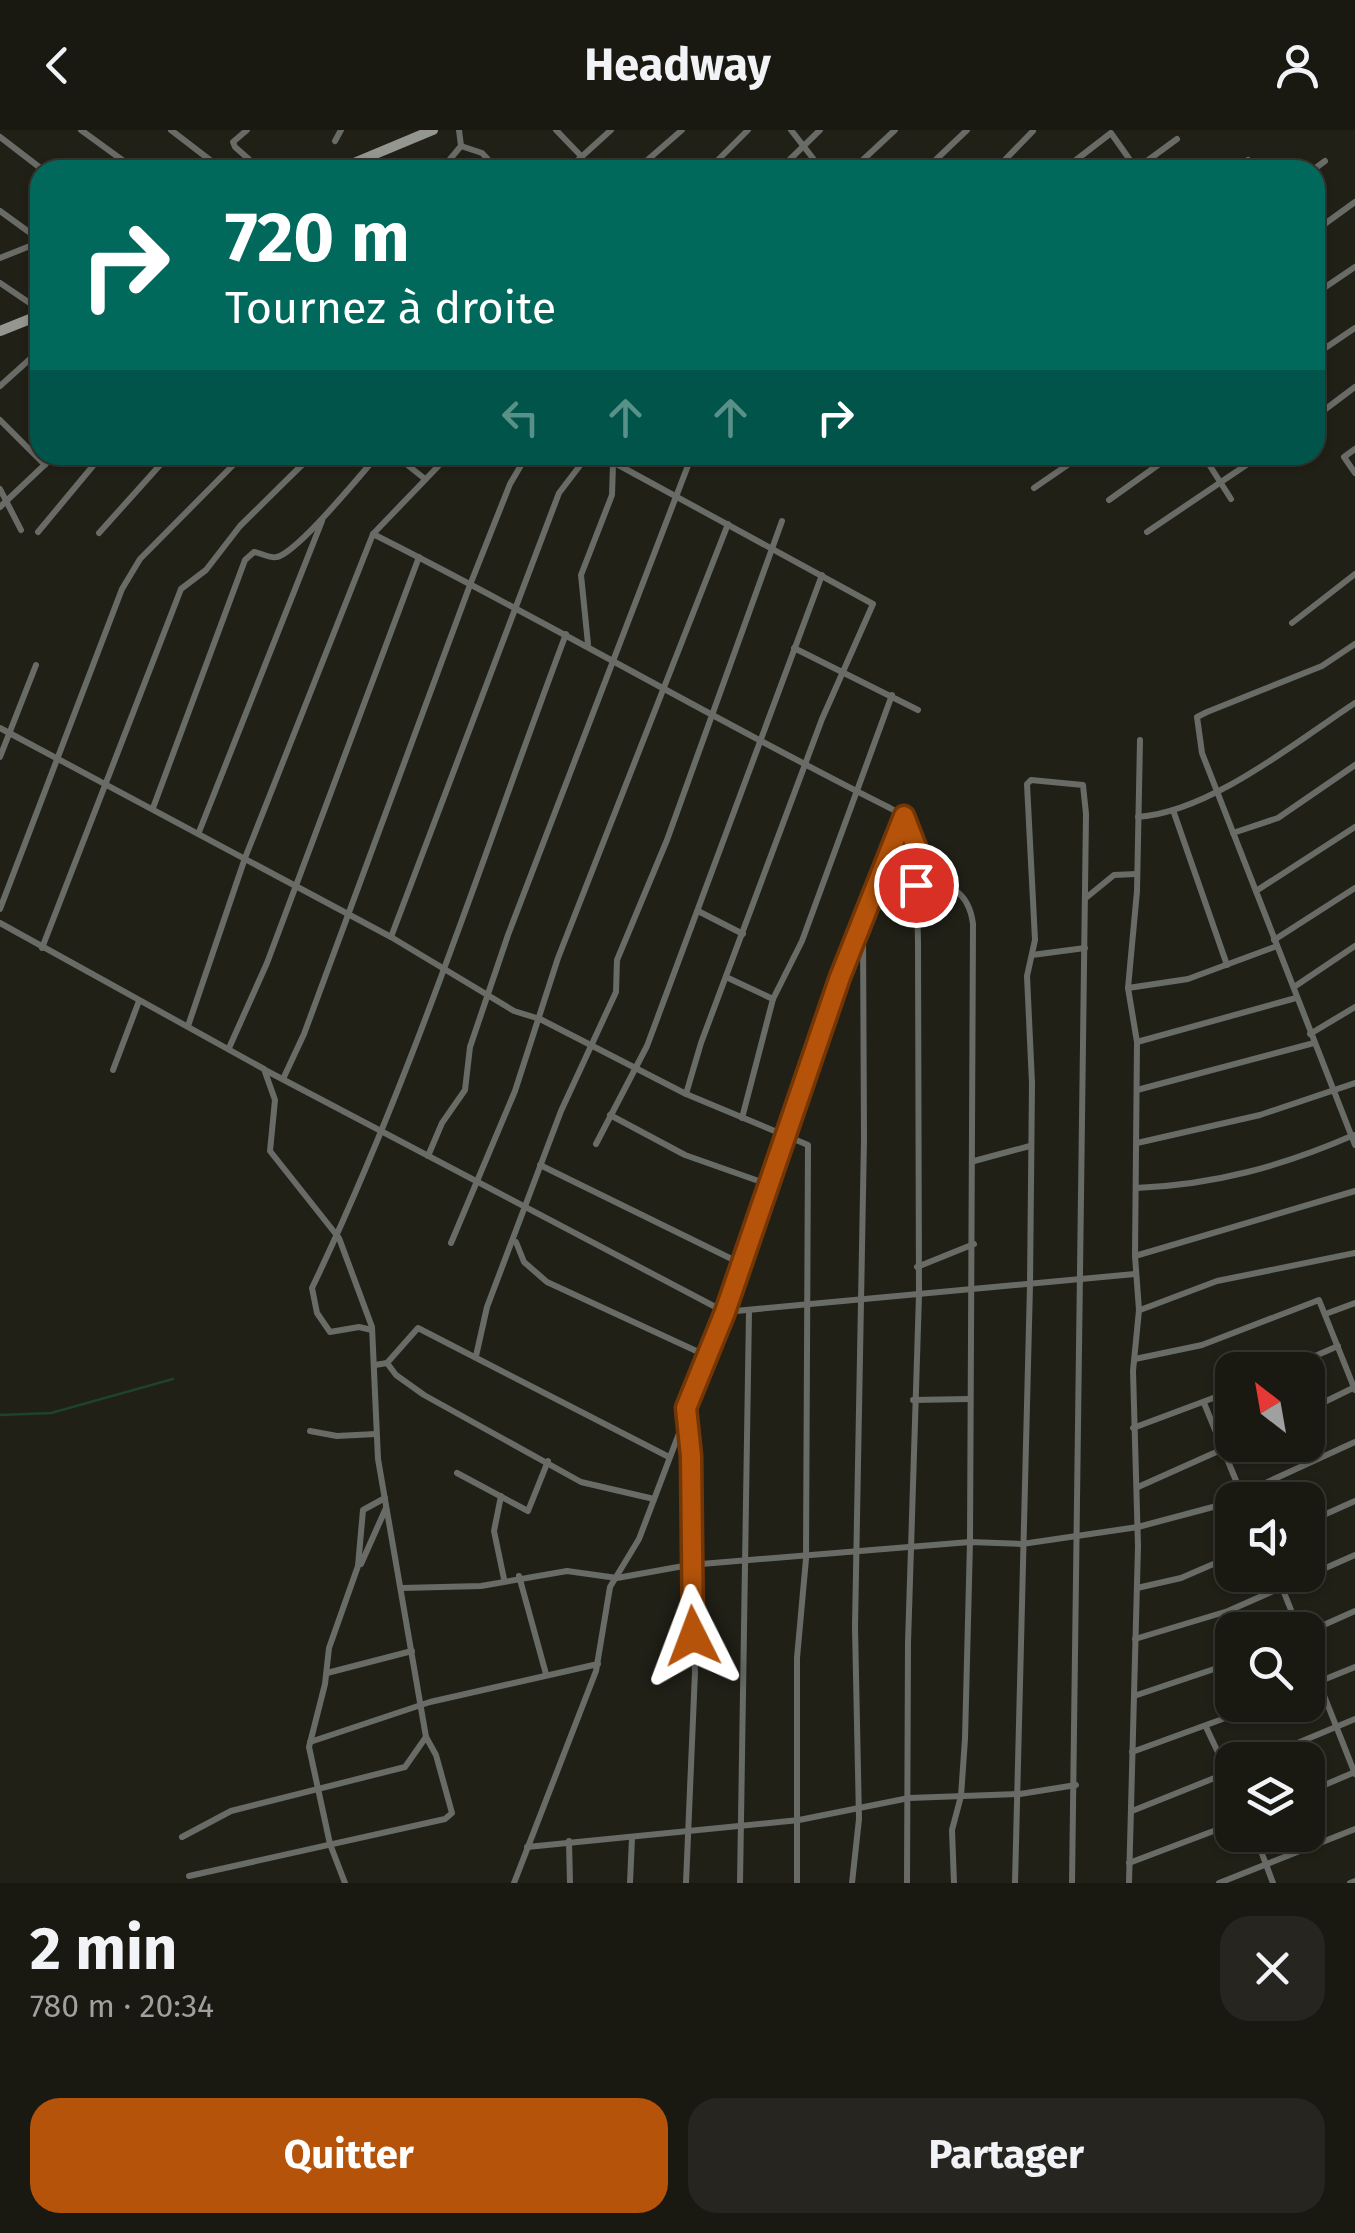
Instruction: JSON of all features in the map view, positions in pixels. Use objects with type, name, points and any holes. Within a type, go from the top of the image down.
[{"type":"street","points":[[80,130],[122,160]]},
{"type":"street","points":[[171,130],[210,160]]},
{"type":"street","points":[[247,130],[234,142],[250,160]]},
{"type":"street","points":[[335,141],[341,130]]},
{"type":"street","points":[[360,160],[433,130]]},
{"type":"street","points":[[450,160],[461,146],[459,130]]},
{"type":"street","points":[[556,130],[582,157]]},
{"type":"street","points":[[579,160],[611,130]]},
{"type":"street","points":[[648,160],[682,130]]},
{"type":"street","points":[[718,160],[748,130]]},
{"type":"street","points":[[791,130],[814,160]]},
{"type":"street","points":[[788,160],[820,130]]},
{"type":"street","points":[[862,160],[894,130]]},
{"type":"street","points":[[936,160],[967,130]]},
{"type":"street","points":[[1005,160],[1033,131]]},
{"type":"street","points":[[1077,160],[1111,133],[1129,160]]},
{"type":"street","points":[[0,137],[30,161]]},
{"type":"street","points":[[1150,160],[1178,140]]},
{"type":"street","points":[[461,146],[482,153],[489,160]]},
{"type":"street","points":[[1325,224],[1355,202]]},
{"type":"street","points":[[0,210],[30,233]]},
{"type":"street","points":[[0,258],[30,245]]},
{"type":"street","points":[[1325,287],[1355,267]]},
{"type":"street","points":[[0,282],[30,304]]},
{"type":"street","points":[[0,332],[30,317]]},
{"type":"street","points":[[1325,348],[1355,328]]},
{"type":"street","points":[[0,386],[30,359]]},
{"type":"street","points":[[1325,410],[1355,387]]},
{"type":"street","points":[[0,420],[30,450]]},
{"type":"street","points":[[1355,449],[1344,457],[1355,473]]},
{"type":"street","points":[[4,505],[45,465]]},
{"type":"street","points":[[38,532],[94,465]]},
{"type":"street","points":[[99,533],[160,465]]},
{"type":"street","points":[[0,909],[110,615],[140,559],[233,465]]},
{"type":"street","points":[[42,948],[182,589],[206,570],[240,526],[302,465]]},
{"type":"street","points":[[153,808],[245,560],[254,552],[277,558],[324,516],[369,465]]},
{"type":"street","points":[[408,465],[426,479]]},
{"type":"street","points":[[188,1026],[244,858],[373,534],[439,465]]},
{"type":"street","points":[[283,1079],[304,1034],[470,584],[521,465]]},
{"type":"street","points":[[391,938],[559,494],[581,465]]},
{"type":"street","points":[[588,644],[582,574],[612,494],[613,465]]},
{"type":"street","points":[[618,465],[873,604],[842,670],[686,1094]]},
{"type":"street","points":[[428,1156],[442,1123],[465,1090],[470,1047],[688,465]]},
{"type":"street","points":[[1034,488],[1067,465]]},
{"type":"street","points":[[1109,500],[1158,465]]},
{"type":"street","points":[[1209,465],[1231,499]]},
{"type":"street","points":[[1148,532],[1247,465]]},
{"type":"street","points":[[0,490],[4,505],[21,530]]},
{"type":"street","points":[[199,832],[324,516]]},
{"type":"street","points":[[476,1356],[486,1306],[515,1241],[524,1207],[588,1046],[616,992],[617,960],[667,840],[782,521]]},
{"type":"street","points":[[451,1242],[540,1019],[558,958],[662,686],[728,524]]},
{"type":"street","points":[[373,534],[614,658],[760,744],[904,816],[916,847],[919,1295],[913,1400],[907,1883]]},
{"type":"street","points":[[229,1048],[296,888],[419,558]]},
{"type":"street","points":[[596,1144],[647,1046],[822,574]]},
{"type":"street","points":[[1292,624],[1355,574]]},
{"type":"street","points":[[372,1330],[359,1327],[330,1332],[312,1299],[312,1288],[339,1238],[382,1131],[566,634]]},
{"type":"street","points":[[1355,644],[1322,666],[1198,717],[1202,754],[1310,1034],[1354,1135],[1355,1146]]},
{"type":"street","points":[[794,648],[918,710]]},
{"type":"street","points":[[0,757],[36,665]]},
{"type":"street","points":[[742,1118],[773,1000],[802,941],[892,695]]},
{"type":"street","points":[[1138,818],[1173,810],[1216,790],[1355,703]]},
{"type":"street","points":[[0,728],[199,832],[514,1011],[540,1019],[686,1094],[808,1146],[806,1559],[797,1658],[797,1883]]},
{"type":"street","points":[[1129,1883],[1138,1588],[1133,1428],[1139,1310],[1134,1256],[1137,1042],[1128,988],[1140,740]]},
{"type":"street","points":[[1234,833],[1278,818],[1355,764]]},
{"type":"street","points":[[1014,1883],[1020,1794],[1017,1678],[1030,1284],[1027,990],[1034,892],[1027,784],[1031,780],[1085,787],[1080,1535],[1072,1625],[1076,1785],[1072,1883]]},
{"type":"street","points":[[1173,810],[1227,965]]},
{"type":"street","points":[[515,1881],[598,1664],[608,1594],[670,1457],[770,1185],[840,977],[863,928],[904,816]]},
{"type":"street","points":[[1256,891],[1355,826]]},
{"type":"street","points":[[1086,898],[1114,875],[1136,874]]},
{"type":"street","points":[[916,885],[931,882],[953,888],[969,902],[971,911],[974,1291],[969,1400],[970,1542],[961,1796],[952,1830],[954,1883]]},
{"type":"street","points":[[1128,988],[1188,979],[1227,965],[1275,943],[1355,888]]},
{"type":"street","points":[[698,911],[743,934]]},
{"type":"street","points":[[0,923],[264,1069],[725,1312],[1135,1274]]},
{"type":"street","points":[[852,1883],[862,1299],[863,928]]},
{"type":"street","points":[[1293,987],[1355,946]]},
{"type":"street","points":[[1032,955],[1085,948]]},
{"type":"street","points":[[726,977],[773,1000]]},
{"type":"street","points":[[1137,1042],[1296,998]]},
{"type":"street","points":[[113,1070],[139,1001]]},
{"type":"street","points":[[1310,1034],[1355,1007]]},
{"type":"street","points":[[1137,1090],[1314,1044]]},
{"type":"street","points":[[189,1876],[448,1817],[452,1808],[426,1737],[385,1498],[376,1434],[372,1330],[339,1238],[275,1161],[269,1142],[275,1100],[264,1069]]},
{"type":"street","points":[[1136,1143],[1260,1115],[1355,1083]]},
{"type":"street","points":[[610,1115],[685,1154],[770,1185]]},
{"type":"street","points":[[1136,1188],[1212,1182],[1263,1170],[1354,1135]]},
{"type":"street","points":[[974,1161],[1030,1146]]},
{"type":"street","points":[[540,1165],[742,1264]]},
{"type":"street","points":[[1134,1256],[1355,1190]]},
{"type":"street","points":[[515,1241],[524,1262],[547,1282],[705,1355]]},
{"type":"street","points":[[917,1268],[974,1244]]},
{"type":"street","points":[[1139,1310],[1218,1281],[1355,1253]]},
{"type":"street","points":[[1135,1359],[1202,1345],[1320,1300],[1354,1389],[1325,1402]]},
{"type":"street","points":[[1328,1313],[1355,1303]]},
{"type":"street","points":[[740,1883],[737,1826],[743,1786],[749,1311]]},
{"type":"street","points":[[374,1365],[387,1363],[418,1328],[670,1457]]},
{"type":"street","points":[[1324,1352],[1338,1346]]},
{"type":"street","points":[[1343,1362],[1355,1357]]},
{"type":"street","points":[[387,1363],[396,1375],[434,1400],[593,1487],[654,1499]]},
{"type":"street","points":[[1133,1428],[1215,1398]]},
{"type":"street","points":[[913,1400],[969,1400]]},
{"type":"street","points":[[1204,1403],[1215,1422]]},
{"type":"street","points":[[686,1408],[691,1456],[689,1564],[695,1694],[686,1883]]},
{"type":"street","points":[[310,1431],[337,1436],[376,1434]]},
{"type":"street","points":[[1275,1482],[1355,1442]]},
{"type":"street","points":[[1137,1488],[1215,1452]]},
{"type":"street","points":[[457,1473],[528,1511],[548,1460]]},
{"type":"street","points":[[501,1496],[494,1532],[504,1579]]},
{"type":"street","points":[[358,1566],[363,1510],[385,1498]]},
{"type":"street","points":[[1325,1514],[1355,1501]]},
{"type":"street","points":[[346,1883],[330,1844],[310,1742],[334,1628],[387,1507]]},
{"type":"street","points":[[402,1588],[481,1586],[519,1576],[567,1571],[617,1578],[689,1564],[806,1559],[970,1542],[1022,1544],[1177,1519],[1215,1507]]},
{"type":"street","points":[[1325,1569],[1355,1556]]},
{"type":"street","points":[[1138,1588],[1181,1578],[1215,1563]]},
{"type":"street","points":[[519,1576],[546,1674]]},
{"type":"street","points":[[1135,1639],[1199,1622],[1270,1592]]},
{"type":"street","points":[[1325,1624],[1355,1611]]},
{"type":"street","points":[[327,1674],[412,1651]]},
{"type":"street","points":[[310,1742],[421,1707],[598,1664]]},
{"type":"street","points":[[1325,1680],[1355,1667]]},
{"type":"street","points":[[1134,1696],[1215,1669]]},
{"type":"street","points":[[1325,1697],[1355,1773],[1325,1785]]},
{"type":"street","points":[[1299,1742],[1355,1719]]},
{"type":"street","points":[[1132,1752],[1218,1722]]},
{"type":"street","points":[[1206,1727],[1215,1744]]},
{"type":"street","points":[[182,1837],[231,1811],[405,1767],[426,1737]]},
{"type":"street","points":[[1131,1811],[1215,1778]]},
{"type":"street","points":[[526,1847],[799,1820],[909,1798],[1020,1794],[1076,1785]]},
{"type":"street","points":[[1219,1883],[1355,1828]]},
{"type":"street","points":[[1129,1864],[1215,1831]]},
{"type":"street","points":[[630,1883],[632,1838]]},
{"type":"street","points":[[568,1840],[570,1883]]},
{"type":"street","points":[[1261,1852],[1273,1883]]},
{"type":"waterway","points":[[0,1415],[51,1413],[173,1379]]},
{"type":"route","points":[[693,1636],[689,1564],[691,1456],[686,1408],[725,1312],[840,977],[863,928],[904,816],[916,847],[916,885]]}]
